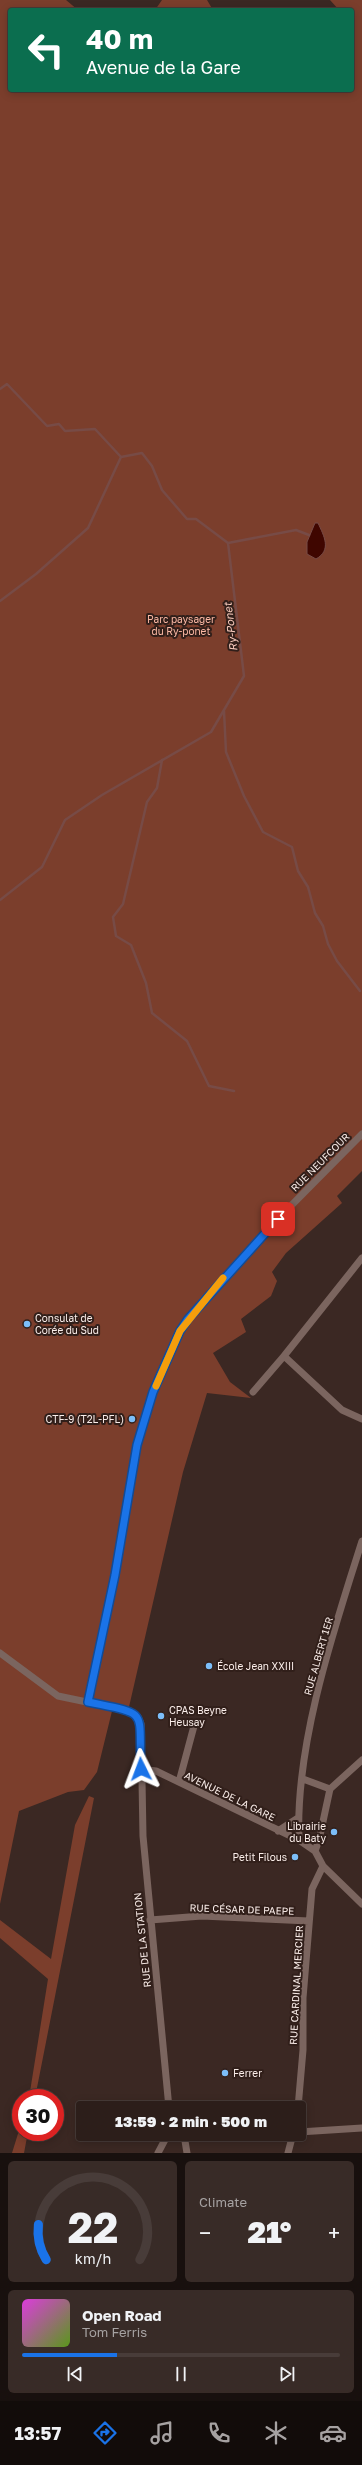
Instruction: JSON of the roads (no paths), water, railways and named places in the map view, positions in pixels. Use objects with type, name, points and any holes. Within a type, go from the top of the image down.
[{"type":"street","name":"RUE NEUFCOUR","points":[[88,1702],[115,1575],[137,1445],[153,1392],[180,1331],[197,1308],[267,1230],[362,1134]]},
{"type":"street","points":[[253,1392],[284,1356],[362,1258]]},
{"type":"street","points":[[284,1356],[342,1410],[362,1419]]},
{"type":"street","name":"RUE ALBERT 1ER","points":[[299,1840],[298,1818],[310,1727],[320,1680],[362,1542]]},
{"type":"street","points":[[0,1653],[58,1696],[130,1711],[138,1717],[141,1724],[141,1769]]},
{"type":"street","points":[[179,1782],[194,1726]]},
{"type":"street","points":[[315,1851],[319,1840],[330,1789],[362,1760]]},
{"type":"street","name":"AVENUE DE LA GARE","points":[[141,1769],[156,1772],[179,1782],[299,1840],[315,1851],[324,1866],[362,1904]]},
{"type":"street","name":"RUE DE LA STATION","points":[[141,1769],[150,1920],[167,2101]]},
{"type":"street","points":[[303,1779],[330,1789]]},
{"type":"street","points":[[278,1831],[298,1818]]},
{"type":"street","name":"RUE CARDINAL MERCIER","points":[[298,2101],[312,1889],[324,1866]]},
{"type":"street","name":"RUE CÉSAR DE PAEPE","points":[[150,1920],[202,1916],[309,1921]]},
{"type":"street","points":[[306,2132],[362,2128]]},
{"type":"street","points":[[158,2153],[164,2141]]},
{"type":"street","points":[[184,2141],[187,2153]]},
{"type":"street","points":[[288,2153],[291,2141]]},
{"type":"waterway","name":"Ry-Ponet","points":[[0,389],[7,384],[47,426],[59,424],[65,431],[95,429],[121,457],[142,453],[152,466],[162,490],[187,519],[196,519],[228,543],[244,676],[211,732],[102,795],[65,820],[42,867],[0,900]]},
{"type":"waterway","points":[[0,601],[36,574],[88,528],[121,457]]},
{"type":"waterway","points":[[228,543],[296,530],[309,535]]},
{"type":"waterway","points":[[224,711],[226,752],[244,796],[263,832],[292,847],[298,871],[308,887],[315,913],[323,926],[328,944],[337,961],[360,991]]},
{"type":"waterway","points":[[162,760],[157,788],[147,802],[123,904],[113,917],[116,936],[131,945],[146,983],[152,1013],[187,1041],[209,1086],[234,1091]]},
{"type":"place","name":"Consulat de Corée du Sud","points":[[27,1324]]},
{"type":"place","name":"CTF-9 (T2L-PFL)","points":[[132,1419]]},
{"type":"place","name":"École Jean XXIII","points":[[209,1666]]},
{"type":"place","name":"CPAS Beyne Heusay","points":[[161,1716]]},
{"type":"place","name":"Librairie du Baty","points":[[334,1832]]},
{"type":"place","name":"Petit Filous","points":[[295,1857]]},
{"type":"place","name":"Ferrer","points":[[225,2073]]},
{"type":"park label","name":"Parc paysager du Ry-ponet","points":[[181,624]]}]
